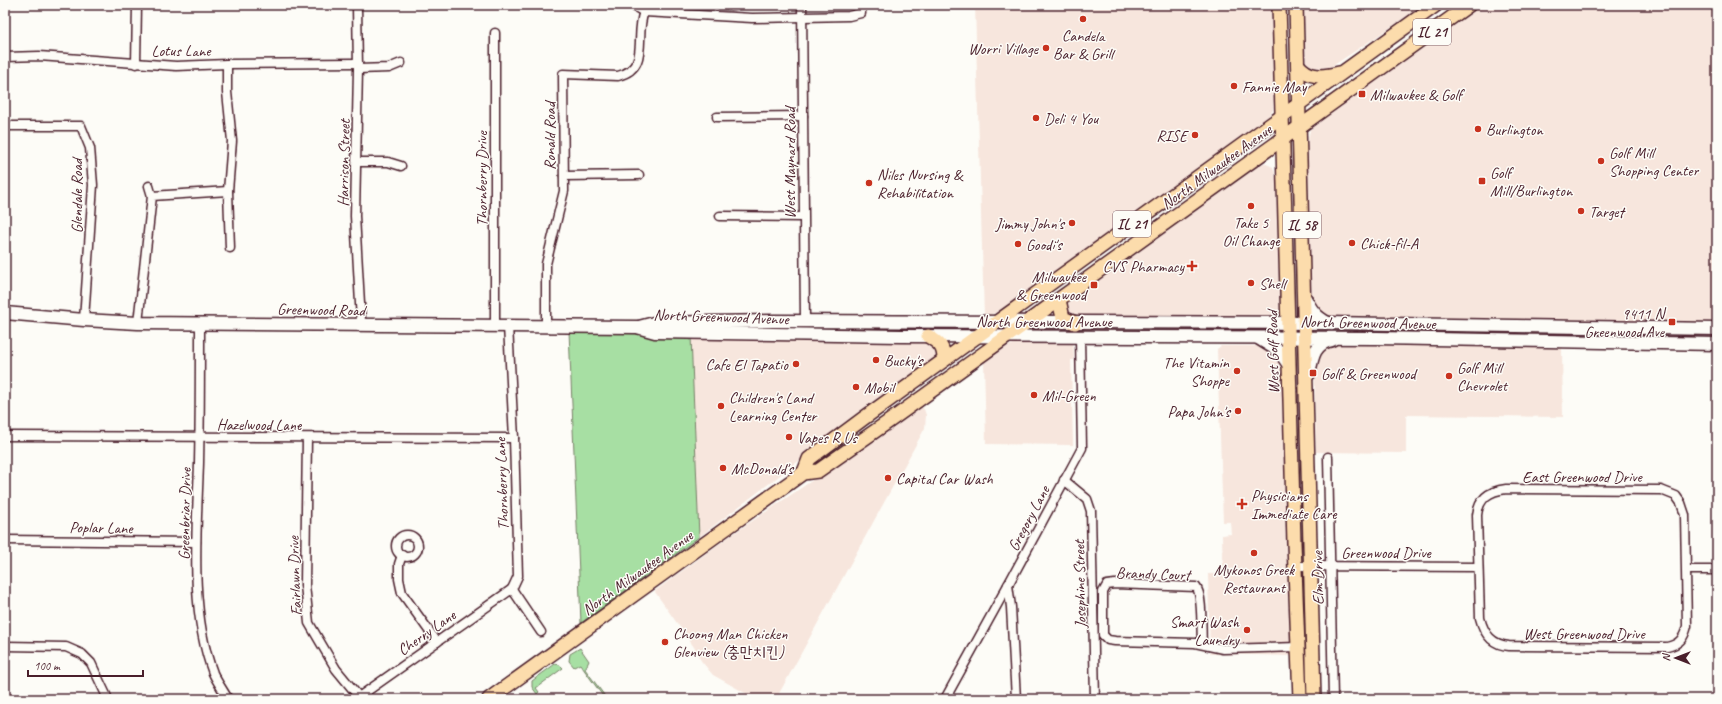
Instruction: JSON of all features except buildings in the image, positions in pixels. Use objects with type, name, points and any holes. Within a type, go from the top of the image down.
[{"type":"main road","name":"West Golf Road","points":[[1279,5],[1300,699]]},
{"type":"main road","name":"West Golf Road","points":[[1296,5],[1312,567],[1314,699]]},
{"type":"main road","name":"North Milwaukee Avenue","points":[[489,699],[804,472],[809,459],[976,336],[1436,5]]},
{"type":"main road","name":"North Milwaukee Avenue","points":[[804,472],[818,472],[1008,337],[1468,5]]},
{"type":"main road","points":[[1298,65],[1304,72],[1314,77],[1342,72]]},
{"type":"main road","points":[[1304,296],[1310,308],[1319,319],[1328,323]]},
{"type":"main road","points":[[1059,300],[1063,318],[1075,323]]},
{"type":"main road","name":"Greenwood Road","points":[[5,313],[138,323],[637,327]]},
{"type":"main road","name":"North Greenwood Avenue","points":[[637,327],[654,323],[805,321],[1328,323],[1717,330]]},
{"type":"main road","name":"North Greenwood Avenue","points":[[637,327],[655,332],[1008,337],[1349,337],[1717,344]]},
{"type":"main road","points":[[928,336],[942,344],[944,360]]},
{"type":"main road","points":[[1255,337],[1279,351],[1289,365]]},
{"type":"main road","points":[[1307,383],[1312,357],[1317,347],[1328,340],[1349,337]]},
{"type":"street","points":[[136,64],[137,5]]},
{"type":"street","name":"Harrison Street","points":[[357,5],[358,162],[355,216],[361,321]]},
{"type":"street","points":[[632,5],[644,12],[752,18],[849,16],[862,14],[861,5]]},
{"type":"street","name":"West Maynard Road","points":[[802,5],[805,321]]},
{"type":"street","name":"Ronald Road","points":[[546,326],[546,264],[564,191],[563,74],[618,76],[627,74],[637,62],[639,54],[640,24],[644,12]]},
{"type":"street","name":"Thornberry Drive","points":[[495,33],[495,326]]},
{"type":"street","name":"Lotus Lane","points":[[5,57],[39,56],[176,66],[227,64],[358,66],[389,68],[401,63]]},
{"type":"street","points":[[227,64],[227,92],[232,141],[228,192],[230,248]]},
{"type":"street","points":[[717,117],[803,116]]},
{"type":"street","name":"Glendale Road","points":[[5,126],[81,126],[90,148],[93,185],[84,320]]},
{"type":"street","points":[[358,162],[388,162],[401,166]]},
{"type":"street","points":[[564,176],[639,175]]},
{"type":"street","points":[[138,323],[152,196],[149,186]]},
{"type":"street","points":[[152,196],[228,192]]},
{"type":"street","points":[[720,216],[803,217]]},
{"type":"street","name":"Greenbriar Drive","points":[[200,324],[200,438],[196,542],[198,607],[202,631],[214,674],[228,699]]},
{"type":"street","name":"Thornberry Lane","points":[[508,326],[514,438],[518,576],[512,589]]},
{"type":"street","name":"Gregory Lane","points":[[944,699],[1082,448],[1080,337]]},
{"type":"street","name":"Hazelwood Lane","points":[[5,436],[200,438],[514,438]]},
{"type":"street","name":"Fairlawn Drive","points":[[307,438],[305,585],[309,623],[336,669],[358,698]]},
{"type":"street","name":"Elm Drive","points":[[1328,457],[1333,699]]},
{"type":"street","name":"Josephine Street","points":[[1064,480],[1087,499],[1091,511],[1095,699]]},
{"type":"street","name":"East Greenwood Drive","points":[[1478,567],[1478,507],[1486,496],[1497,490],[1661,490],[1676,496],[1681,503],[1684,515],[1687,570]]},
{"type":"street","name":"Poplar Lane","points":[[5,540],[196,542]]},
{"type":"street","points":[[402,555],[399,564],[399,579],[402,593],[437,642]]},
{"type":"street","name":"Greenwood Drive","points":[[1295,566],[1478,567]]},
{"type":"street","name":"West Greenwood Drive","points":[[1478,567],[1480,618],[1482,627],[1492,641],[1500,646],[1674,646],[1681,641],[1688,626],[1687,570]]},
{"type":"street","points":[[1687,570],[1717,570]]},
{"type":"street","points":[[1008,585],[1011,607],[1016,699]]},
{"type":"street","name":"Brandy Court","points":[[1202,644],[1200,602],[1196,587],[1107,585],[1103,592],[1103,635],[1108,640],[1202,644],[1223,649],[1298,647]]},
{"type":"street","points":[[512,589],[541,632]]},
{"type":"street","name":"Cherry Lane","points":[[358,698],[512,589]]},
{"type":"street","points":[[5,646],[66,647],[82,654],[91,663],[108,699]]},
{"type":"shaded area","points":[[975,5],[1272,5],[1275,92],[1273,110],[1268,117],[1244,135],[1000,311],[984,317]]},
{"type":"shaded area","points":[[1303,5],[1424,5],[1331,67],[1318,73],[1312,72],[1306,64]]},
{"type":"shaded area","name":"Golf Mill Shopping Center","points":[[1479,5],[1717,5],[1717,325],[1329,318],[1323,316],[1311,300],[1307,145],[1310,130],[1315,123]]},
{"type":"shaded area","points":[[1264,163],[1273,167],[1276,179],[1281,310],[1278,318],[1075,318],[1069,315],[1066,308],[1067,303],[1090,284],[1252,168]]},
{"type":"shaded area","points":[[691,336],[929,341],[935,343],[938,355],[699,537]]},
{"type":"shaded area","points":[[1018,342],[1073,343],[1074,360],[1071,360],[1073,445],[986,444],[984,361],[1006,347]]},
{"type":"shaded area","points":[[1328,343],[1562,346],[1563,417],[1406,415],[1406,453],[1316,452],[1314,357]]},
{"type":"shaded area","points":[[1221,346],[1262,346],[1272,349],[1282,364],[1287,548],[1293,656],[1210,654],[1208,574],[1223,574],[1222,535],[1231,534],[1230,522],[1223,522],[1217,349]]},
{"type":"shaded area","points":[[921,407],[924,409],[926,415],[925,428],[776,699],[756,699],[713,675],[702,662],[695,651],[696,650],[655,591],[730,536]]},
{"type":"green space","points":[[569,331],[691,336],[699,537],[581,623]]},
{"type":"green space","points":[[580,648],[589,661],[585,669],[607,699],[605,699],[580,664],[574,667],[569,661],[570,654]]},
{"type":"green space","points":[[555,664],[560,665],[563,668],[536,688],[539,692],[537,694],[532,687],[532,681]]},
{"type":"place","name":"Candela Bar & Grill","points":[[1083,19]]},
{"type":"place","name":"Worri Village","points":[[1046,48]]},
{"type":"place","name":"Fannie May","points":[[1234,86]]},
{"type":"place","name":"Milwaukee & Golf","points":[[1362,94]]},
{"type":"place","name":"Deli 4 You","points":[[1036,118]]},
{"type":"place","name":"Burlington","points":[[1478,129]]},
{"type":"place","name":"RISE","points":[[1195,135]]},
{"type":"place","name":"Golf Mill Shopping Center","points":[[1601,161]]},
{"type":"place","name":"Golf Mill/Burlington","points":[[1482,181]]},
{"type":"place","name":"Niles Nursing & Rehabilitation","points":[[869,183]]},
{"type":"place","name":"Take 5 Oil Change","points":[[1251,206]]},
{"type":"place","name":"Target","points":[[1581,211]]},
{"type":"place","name":"Jimmy John's","points":[[1072,223]]},
{"type":"place","name":"Chick-fil-A","points":[[1352,243]]},
{"type":"place","name":"Goodi's","points":[[1018,244]]},
{"type":"place","name":"CVS Pharmacy","points":[[1192,266]]},
{"type":"place","name":"Shell","points":[[1251,283]]},
{"type":"place","name":"Milwaukee & Greenwood","points":[[1094,285]]},
{"type":"place","name":"9411 N Greenwood Ave","points":[[1672,322]]},
{"type":"place","name":"Bucky's","points":[[876,360]]},
{"type":"place","name":"Cafe El Tapatio","points":[[796,364]]},
{"type":"place","name":"The Vitamin Shoppe","points":[[1237,371]]},
{"type":"place","name":"Golf & Greenwood","points":[[1313,373]]},
{"type":"place","name":"Golf Mill Chevrolet","points":[[1449,376]]},
{"type":"place","name":"Mobil","points":[[856,387]]},
{"type":"place","name":"Mil-Green","points":[[1034,395]]},
{"type":"place","name":"Children's Land Learning Center","points":[[721,406]]},
{"type":"place","name":"Papa John's","points":[[1238,411]]},
{"type":"place","name":"Vapes R Us","points":[[789,437]]},
{"type":"place","name":"McDonald's","points":[[723,468]]},
{"type":"place","name":"Capital Car Wash","points":[[888,478]]},
{"type":"place","name":"Physicians Immediate Care","points":[[1242,504]]},
{"type":"place","name":"Mykonos Greek Restaurant","points":[[1254,553]]},
{"type":"place","name":"Smart Wash Laundry","points":[[1247,630]]},
{"type":"place","name":"Choong Man Chicken Glenview (충만치킨)","points":[[665,642]]}]
